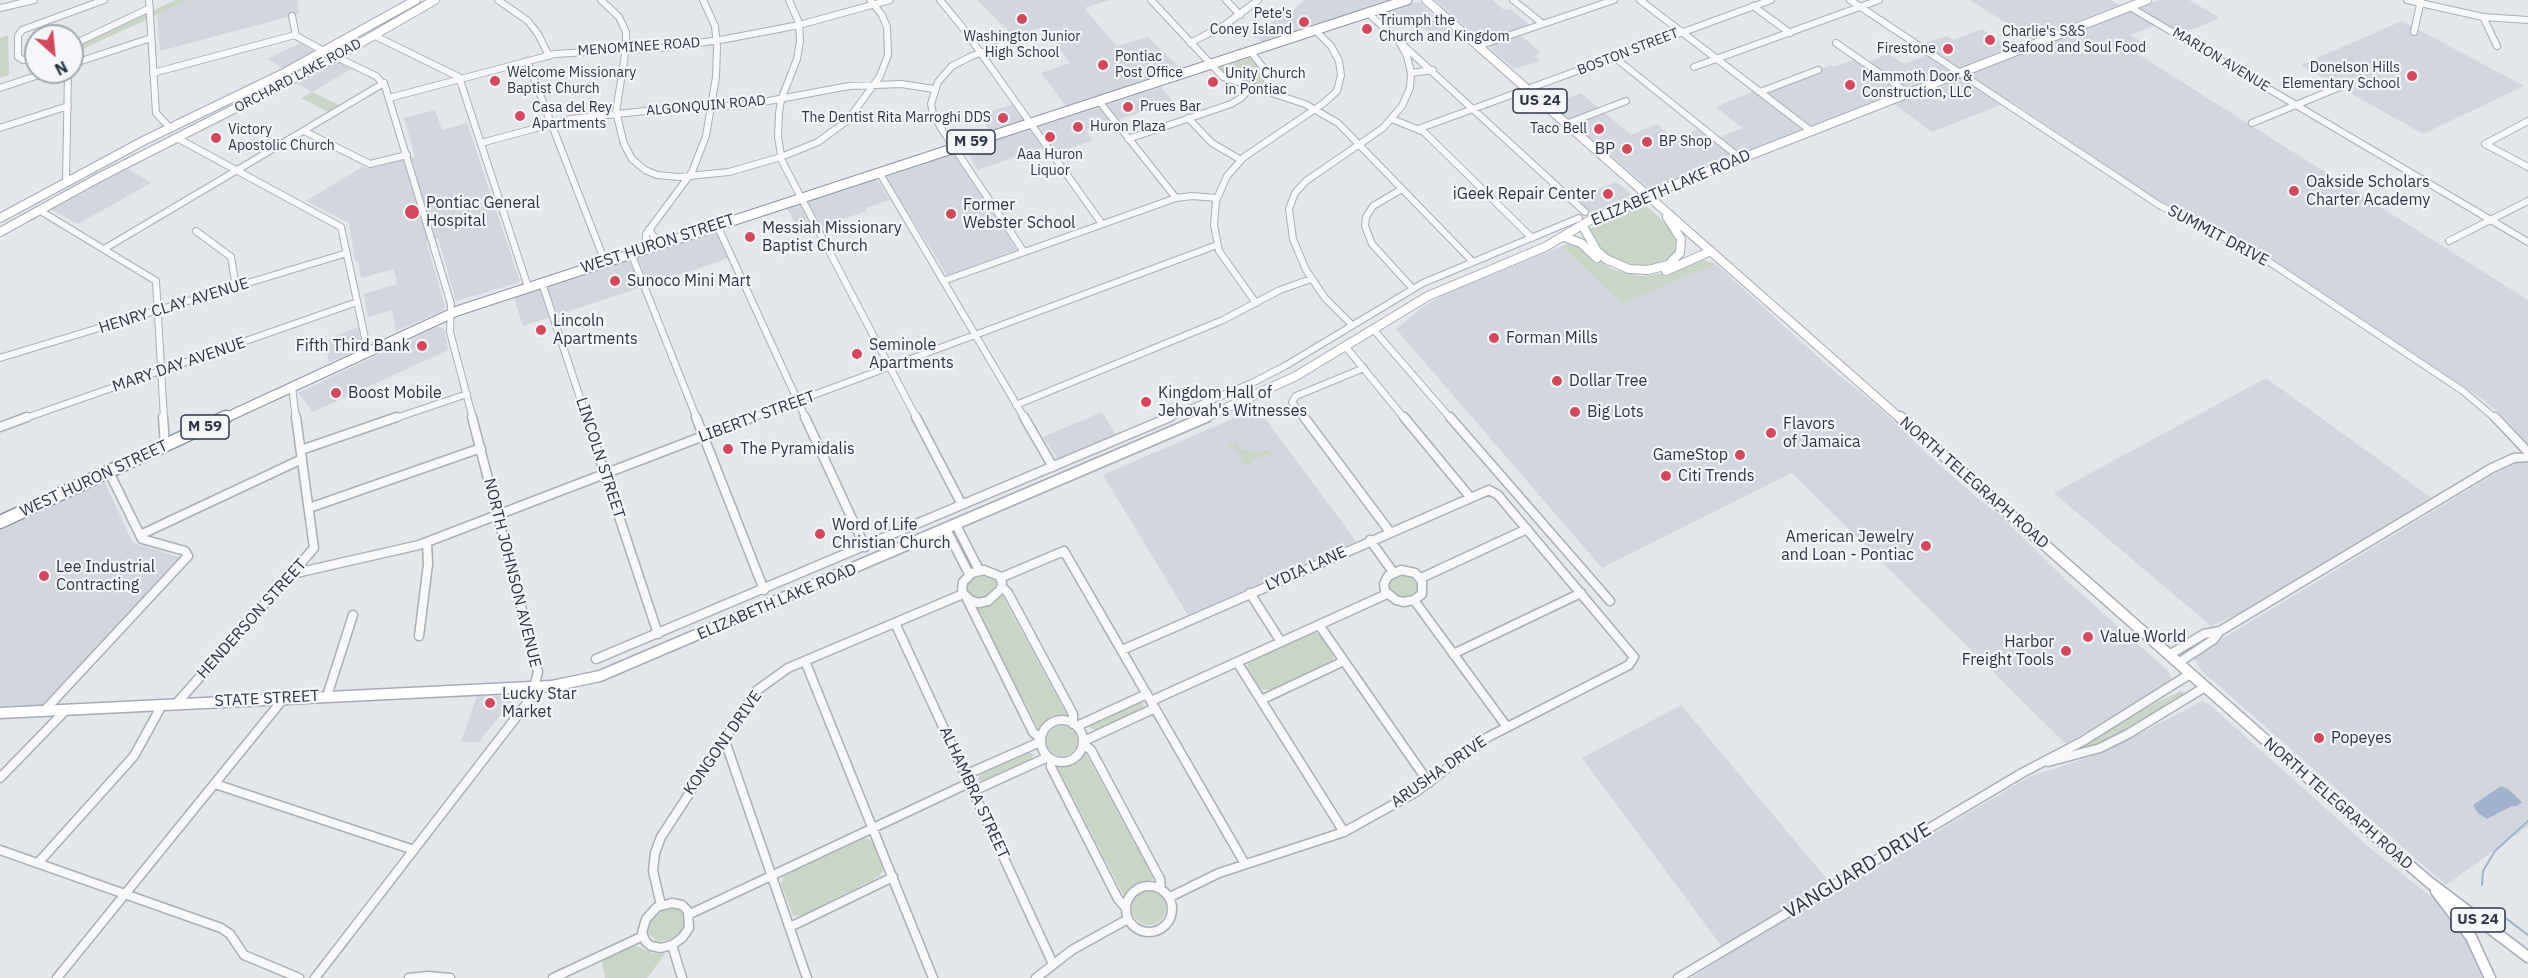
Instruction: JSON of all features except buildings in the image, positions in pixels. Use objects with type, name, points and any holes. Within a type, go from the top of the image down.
[{"type":"highway","name":"WEST HURON STREET","points":[[0,522],[450,314],[1407,0]]},
{"type":"main road","name":"ORCHARD LAKE ROAD","points":[[0,218],[145,140],[284,72],[416,0]]},
{"type":"main road","name":"ORCHARD LAKE ROAD","points":[[0,230],[336,57],[435,0]]},
{"type":"main road","name":"NORTH TELEGRAPH ROAD","points":[[1426,0],[2429,882],[2528,957]]},
{"type":"main road","name":"ELIZABETH LAKE ROAD","points":[[535,687],[576,683],[611,672],[1271,390],[1442,289],[1564,237],[1582,218],[2147,0]]},
{"type":"main road","points":[[375,36],[377,32],[403,17],[405,13],[400,11],[393,13]]},
{"type":"main road","points":[[336,57],[331,55],[333,50],[381,20]]},
{"type":"main road","points":[[230,112],[235,107],[292,77],[292,73],[284,72]]},
{"type":"main road","points":[[100,177],[90,178],[88,175],[143,144],[145,140]]},
{"type":"main road","points":[[1582,218],[1597,251],[1609,261],[1635,270],[1656,269],[1675,260],[1682,245],[1679,236],[1661,208]]},
{"type":"main road","points":[[0,218],[8,221],[0,230]]},
{"type":"main road","points":[[1564,237],[1581,243],[1610,267],[1638,274],[1662,272],[1711,251]]},
{"type":"main road","name":"STATE STREET","points":[[0,713],[535,687]]},
{"type":"main road","points":[[2429,882],[2471,937],[2490,978]]},
{"type":"street","points":[[0,8],[34,0]]},
{"type":"street","points":[[38,24],[104,0]]},
{"type":"street","points":[[149,0],[156,113],[170,128]]},
{"type":"street","points":[[498,0],[528,21],[538,34],[549,56]]},
{"type":"street","points":[[601,0],[615,12],[623,23],[627,36],[616,114],[624,144],[640,167],[660,176],[689,177],[737,170],[781,157],[818,142],[838,129],[856,111],[885,65],[890,45],[886,24],[872,2]]},
{"type":"street","points":[[646,248],[645,235],[689,177],[702,151],[712,107],[717,41],[713,21],[703,0]]},
{"type":"street","points":[[789,0],[799,25],[798,55],[782,98],[777,129],[781,157],[800,198],[962,505]]},
{"type":"street","name":"MENOMINEE ROAD","points":[[389,98],[549,56],[717,41],[799,25],[872,2],[890,0]]},
{"type":"street","points":[[940,0],[1102,224]]},
{"type":"street","points":[[1150,0],[1227,79],[1316,109],[1338,123],[1473,262]]},
{"type":"street","points":[[1226,0],[1240,15]]},
{"type":"street","points":[[1190,42],[1216,30],[1258,0]]},
{"type":"street","points":[[1513,0],[1543,24]]},
{"type":"street","points":[[1478,46],[1614,0]]},
{"type":"street","points":[[1640,0],[1811,130]]},
{"type":"street","name":"BOSTON STREET","points":[[1418,129],[1771,0]]},
{"type":"street","name":"SUMMIT DRIVE","points":[[1850,0],[2005,101],[2158,205],[2248,249],[2274,265],[2463,391],[2506,427],[2528,452]]},
{"type":"street","points":[[1694,67],[1879,0]]},
{"type":"street","points":[[2407,0],[2483,17],[2528,20]]},
{"type":"street","points":[[2414,33],[2420,2]]},
{"type":"street","points":[[1753,6],[1790,33]]},
{"type":"street","name":"MARION AVENUE","points":[[2130,6],[2528,242]]},
{"type":"street","points":[[84,39],[150,8]]},
{"type":"street","points":[[1368,13],[1474,108],[1582,218]]},
{"type":"street","points":[[292,16],[295,35]]},
{"type":"street","points":[[2483,17],[2497,46]]},
{"type":"street","points":[[24,29],[18,36],[18,57],[24,60]]},
{"type":"street","points":[[1256,303],[1228,267],[1217,245],[1214,219],[1217,198],[1227,176],[1241,160],[1316,109],[1337,91],[1341,72],[1334,50],[1315,30]]},
{"type":"street","points":[[153,73],[295,35],[324,51]]},
{"type":"street","points":[[375,36],[456,74],[460,80],[528,287]]},
{"type":"street","points":[[1024,252],[933,114],[931,104],[934,89],[940,78],[952,66],[980,53],[1028,36]]},
{"type":"street","points":[[84,60],[151,38]]},
{"type":"street","points":[[1352,326],[1325,298],[1311,279],[1293,239],[1288,220],[1290,204],[1295,193],[1306,181],[1392,119],[1407,97],[1411,73],[1407,56],[1400,43]]},
{"type":"street","points":[[1836,43],[1908,93]]},
{"type":"street","points":[[1250,51],[1267,72],[1269,92]]},
{"type":"street","points":[[104,249],[384,84],[375,76],[336,57]]},
{"type":"street","points":[[1614,57],[1740,158]]},
{"type":"street","points":[[527,61],[605,262]]},
{"type":"street","points":[[1411,73],[1433,70]]},
{"type":"street","points":[[1760,92],[1818,70]]},
{"type":"street","points":[[0,88],[24,80]]},
{"type":"street","points":[[66,181],[68,84]]},
{"type":"street","name":"NORTH JOHNSON AVENUE","points":[[315,978],[531,698],[538,672],[450,332],[451,304],[384,84]]},
{"type":"street","name":"ALGONQUIN ROAD","points":[[481,144],[551,123],[616,114],[747,105],[829,89],[874,85],[905,84],[934,89]]},
{"type":"street","points":[[1128,138],[1235,102],[1251,87]]},
{"type":"street","points":[[2252,123],[2340,87]]},
{"type":"street","points":[[1098,100],[1176,198]]},
{"type":"street","points":[[1566,124],[1626,101]]},
{"type":"street","points":[[0,128],[68,106]]},
{"type":"street","points":[[1188,118],[1210,142],[1241,160]]},
{"type":"street","points":[[1392,119],[1418,129],[1532,238]]},
{"type":"street","points":[[2528,121],[2485,144],[2528,167]]},
{"type":"street","points":[[304,130],[370,164],[407,155]]},
{"type":"street","points":[[177,138],[339,226],[368,352]]},
{"type":"street","points":[[67,171],[82,173]]},
{"type":"street","points":[[879,172],[1053,467]]},
{"type":"street","points":[[1402,189],[1383,198],[1373,206],[1366,217],[1365,226],[1372,244],[1413,289]]},
{"type":"street","points":[[943,281],[1176,198],[1192,196],[1217,198]]},
{"type":"street","points":[[2449,241],[2528,201]]},
{"type":"street","points":[[39,210],[155,280],[165,446]]},
{"type":"street","name":"ELIZABETH LAKE ROAD","points":[[596,659],[764,590],[1261,378],[1413,289],[1582,218]]},
{"type":"street","points":[[717,225],[865,547]]},
{"type":"street","points":[[649,229],[654,237],[668,241]]},
{"type":"street","points":[[196,231],[232,259],[236,287]]},
{"type":"street","name":"LIBERTY STREET","points":[[292,574],[321,569],[427,542],[605,473],[1217,245]]},
{"type":"street","name":"HENRY CLAY AVENUE","points":[[0,358],[347,253]]},
{"type":"street","points":[[631,253],[764,590]]},
{"type":"street","points":[[1016,405],[1223,320],[1287,287],[1311,279]]},
{"type":"street","name":"LINCOLN STREET","points":[[542,283],[658,633]]},
{"type":"street","name":"MARY DAY AVENUE","points":[[0,427],[357,302]]},
{"type":"street","points":[[1373,329],[1610,601]]},
{"type":"street","points":[[1345,346],[1470,497]]},
{"type":"street","points":[[1364,368],[1296,396],[1292,400],[1390,532]]},
{"type":"street","name":"HENDERSON STREET","points":[[176,704],[314,547],[292,387]]},
{"type":"street","points":[[140,535],[301,455],[467,394]]},
{"type":"street","points":[[1172,416],[1181,429]]},
{"type":"street","points":[[309,508],[481,448]]},
{"type":"street","points":[[2178,663],[2212,640],[2220,631],[2492,468],[2514,458],[2528,457]]},
{"type":"street","points":[[44,711],[187,558],[186,552],[142,539],[109,472]]},
{"type":"street","name":"LYDIA LANE","points":[[1122,650],[1370,540],[1491,490],[1498,495],[1527,530]]},
{"type":"street","points":[[951,527],[979,570]]},
{"type":"street","points":[[951,527],[969,574]]},
{"type":"street","points":[[1421,578],[1527,530],[1581,593],[1453,654]]},
{"type":"street","points":[[1370,540],[1394,572]]},
{"type":"street","points":[[419,636],[428,564],[427,542]]},
{"type":"street","points":[[965,597],[978,603],[988,601],[998,594],[1001,582],[1064,551],[1245,864]]},
{"type":"street","points":[[1075,725],[1073,714],[1001,582],[992,571],[979,570],[969,574],[962,585],[965,597],[1033,732],[1040,740],[1042,750],[1049,758],[1051,767],[1118,899],[1126,908]]},
{"type":"street","points":[[1408,570],[1421,578],[1423,591],[1414,600],[1399,602],[1387,594],[1384,581],[1394,572],[1408,570]]},
{"type":"street","name":"ARUSHA DRIVE","points":[[1170,897],[1206,879],[1245,864],[1344,832],[1428,783],[1479,743],[1629,665],[1634,659],[1631,651],[1581,593]]},
{"type":"street","points":[[1250,594],[1281,642]]},
{"type":"street","points":[[1075,725],[1151,701],[1387,594]]},
{"type":"street","name":"KONGONI DRIVE","points":[[661,905],[653,875],[658,842],[724,738],[759,688],[777,675],[805,661],[895,623],[965,597]]},
{"type":"street","points":[[1414,600],[1507,727]]},
{"type":"street","points":[[327,696],[354,615]]},
{"type":"street","name":"ALHAMBRA STREET","points":[[895,623],[1053,964]]},
{"type":"street","points":[[1319,625],[1428,783]]},
{"type":"street","points":[[2169,655],[2204,634],[2220,631]]},
{"type":"street","points":[[805,661],[933,978]]},
{"type":"street","points":[[1261,700],[1344,661]]},
{"type":"street","points":[[1237,662],[1344,832]]},
{"type":"street","name":"VANGUARD DRIVE","points":[[1678,978],[2038,764],[2083,741],[2190,674]]},
{"type":"street","name":"VANGUARD DRIVE","points":[[2038,764],[2100,748],[2128,734],[2205,687]]},
{"type":"street","points":[[57,978],[284,698]]},
{"type":"street","points":[[969,783],[1049,758],[1061,761],[1071,758],[1079,752],[1084,743],[1151,701]]},
{"type":"street","points":[[38,863],[134,756],[162,705]]},
{"type":"street","points":[[0,778],[66,710]]},
{"type":"street","points":[[690,914],[969,783],[1040,740],[1045,730],[1054,724],[1064,722],[1075,725],[1082,732],[1084,743],[1093,753],[1160,879],[1161,889]]},
{"type":"street","points":[[724,738],[807,978]]},
{"type":"street","points":[[215,784],[414,850]]},
{"type":"street","points":[[0,850],[222,928],[230,934],[244,955],[299,978]]},
{"type":"street","points":[[790,927],[892,878]]},
{"type":"street","points":[[1149,886],[1161,889],[1170,897],[1172,912],[1167,922],[1161,927],[1150,931],[1142,930],[1132,925],[1128,919],[1126,908],[1130,896],[1137,890],[1149,886]]},
{"type":"street","points":[[679,903],[690,914],[687,931],[672,945],[654,947],[646,942],[643,936],[646,919],[661,905],[679,903]]},
{"type":"street","points":[[1036,978],[1079,945],[1128,919]]},
{"type":"street","points":[[553,978],[643,936]]},
{"type":"street","points":[[672,945],[682,978]]},
{"type":"street","points":[[409,978],[428,976],[450,978]]},
{"type":"shaded area","points":[[189,0],[297,0],[299,14],[160,51],[157,15]]},
{"type":"shaded area","points":[[977,0],[1109,0],[1084,8],[1117,46],[1148,37],[1181,69],[1066,106],[1041,73],[1070,63],[1054,41],[1051,42],[1040,28],[1014,36]]},
{"type":"shaded area","points":[[1304,0],[1391,0],[1263,42],[1253,36],[1279,17],[1285,19]]},
{"type":"shaded area","points":[[1435,0],[1492,0],[1504,10],[1510,9],[1536,30],[1520,35],[1541,53],[1534,56],[1540,61],[1514,69]]},
{"type":"shaded area","points":[[1970,0],[2110,0],[2119,5],[2031,39]]},
{"type":"shaded area","points":[[2159,0],[2189,0],[2220,18],[2180,34],[2161,23],[2130,35],[2150,47],[2136,53],[2528,300],[2528,444],[2505,418],[2484,400],[2268,257],[2164,204],[2011,101],[1932,132],[1894,104]]},
{"type":"shaded area","points":[[1416,2],[1456,35],[1437,41],[1415,21],[1390,29],[1376,15]]},
{"type":"shaded area","name":"Donelson Hills Elementary School","points":[[2402,21],[2524,86],[2423,134],[2301,65]]},
{"type":"shaded area","points":[[1982,29],[2011,48],[1652,188],[1647,187],[1551,104],[1581,93],[1631,135],[1657,124],[1674,139],[1699,129],[1713,140],[1743,128],[1716,107],[1761,88],[1820,66],[1834,67],[1861,57],[1868,62],[1888,54],[1904,64],[1925,56],[1914,48],[1922,44],[1947,36],[1954,40]]},
{"type":"shaded area","points":[[300,43],[315,51],[283,68],[267,59]]},
{"type":"shaded area","points":[[339,62],[351,69],[312,92],[294,82],[333,63]]},
{"type":"shaded area","points":[[1161,87],[1173,101],[1086,131],[1093,140],[1047,156],[1041,148],[978,170],[966,150]]},
{"type":"shaded area","points":[[1014,104],[1025,120],[990,131],[978,115]]},
{"type":"shaded area","name":"Pontiac General Hospital","points":[[435,110],[442,130],[467,123],[520,282],[456,301],[438,238],[426,241],[444,310],[396,331],[392,310],[368,317],[364,294],[397,284],[394,269],[361,278],[358,261],[355,261],[349,223],[306,201],[362,167],[368,169],[415,156],[404,118]]},
{"type":"shaded area","name":"Former Webster School","points":[[952,154],[957,155],[1017,250],[947,275],[886,177]]},
{"type":"shaded area","points":[[125,167],[151,183],[78,224],[50,209]]},
{"type":"shaded area","points":[[876,178],[890,200],[866,208],[867,211],[800,233],[787,208]]},
{"type":"shaded area","points":[[1617,182],[1632,195],[1590,213],[1573,197]]},
{"type":"shaded area","points":[[716,232],[729,258],[649,285],[638,258]]},
{"type":"shaded area","points":[[1562,246],[1622,304],[1716,264],[1831,369],[1879,407],[1928,455],[2001,516],[2067,581],[2169,672],[2170,681],[2066,744],[1792,473],[1602,568],[1396,329],[1424,306],[1445,294]]},
{"type":"shaded area","points":[[629,260],[642,287],[523,326],[514,298]]},
{"type":"shaded area","points":[[358,327],[363,348],[329,362],[324,341]]},
{"type":"shaded area","points":[[436,327],[444,328],[448,350],[313,412],[298,393]]},
{"type":"shaded area","points":[[2266,378],[2433,499],[2243,612],[2211,626],[2054,493]]},
{"type":"shaded area","points":[[1257,408],[1356,541],[1188,615],[1103,475]]},
{"type":"shaded area","points":[[1102,412],[1116,435],[1058,459],[1043,437]]},
{"type":"shaded area","points":[[2528,461],[2528,826],[2446,885],[2202,671],[2194,659],[2196,655],[2486,479],[2511,465]]},
{"type":"shaded area","points":[[101,482],[105,483],[133,543],[182,558],[42,705],[0,707],[0,530]]},
{"type":"shaded area","points":[[477,696],[515,696],[479,742],[461,742]]},
{"type":"shaded area","points":[[2202,701],[2210,705],[2370,848],[2441,905],[2466,934],[2486,978],[1691,978],[1728,955],[1582,758],[1681,705],[1837,891],[2029,777],[2105,752]]},
{"type":"green space","points":[[176,0],[189,0],[84,48],[84,42]]},
{"type":"green space","points":[[8,35],[9,75],[0,78],[0,38]]},
{"type":"green space","points":[[1252,57],[1263,72],[1264,86],[1225,74],[1219,68]]},
{"type":"green space","points":[[312,92],[339,105],[328,112],[301,98]]},
{"type":"green space","points":[[1644,204],[1679,237],[1676,256],[1660,266],[1630,267],[1602,253],[1588,230],[1609,218]]},
{"type":"green space","points":[[1571,243],[1579,244],[1611,269],[1640,276],[1666,273],[1700,259],[1716,264],[1622,304],[1562,246]]},
{"type":"green space","points":[[1230,444],[1238,444],[1239,449],[1261,453],[1265,450],[1274,456],[1270,457],[1267,454],[1251,461],[1252,466],[1239,463],[1242,459],[1234,447],[1227,447]]},
{"type":"green space","points":[[1403,573],[1412,576],[1418,583],[1417,593],[1412,597],[1395,596],[1389,589],[1391,578]]},
{"type":"green space","points":[[986,574],[996,580],[995,590],[984,598],[971,596],[966,589],[967,584],[976,575]]},
{"type":"green space","points":[[1002,595],[1067,715],[1052,720],[1039,730],[976,608],[991,604]]},
{"type":"green space","points":[[1313,632],[1320,635],[1333,653],[1333,660],[1270,690],[1260,689],[1247,670],[1248,663]]},
{"type":"green space","points":[[2181,691],[2184,693],[2125,731],[2093,746],[2079,749],[2143,709]]},
{"type":"green space","points":[[1140,702],[1144,705],[1141,710],[1096,730],[1089,728],[1092,723]]},
{"type":"green space","points":[[1062,726],[1073,730],[1077,741],[1073,752],[1062,756],[1051,752],[1047,741],[1051,730]]},
{"type":"green space","points":[[1027,752],[1034,754],[1031,759],[983,781],[978,780],[980,774]]},
{"type":"green space","points":[[1085,752],[1154,879],[1135,885],[1124,896],[1057,767],[1074,761]]},
{"type":"green space","points":[[865,838],[872,841],[883,870],[880,876],[801,916],[793,915],[781,884],[784,876]]},
{"type":"green space","points":[[1149,891],[1161,896],[1166,908],[1161,920],[1149,925],[1137,920],[1132,908],[1137,896]]},
{"type":"green space","points":[[667,908],[678,909],[682,912],[684,925],[680,933],[672,939],[657,942],[648,933],[649,925],[655,914]]},
{"type":"green space","points":[[635,945],[652,953],[665,954],[647,978],[605,978],[602,960]]},
{"type":"water","points":[[2501,786],[2508,789],[2522,802],[2487,819],[2478,813],[2473,805]]},
{"type":"waterway","points":[[2482,885],[2483,871],[2495,851],[2528,821]]},
{"type":"waterway","points":[[2503,916],[2528,935]]},
{"type":"place","name":"Washington Junior High School","points":[[1022,19]]},
{"type":"place","name":"Pete's Coney Island","points":[[1304,22]]},
{"type":"place","name":"Triumph the Church and Kingdom","points":[[1367,29]]},
{"type":"place","name":"Charlie's S&S Seafood and Soul Food","points":[[1990,40]]},
{"type":"place","name":"Firestone","points":[[1948,49]]},
{"type":"place","name":"Pontiac Post Office","points":[[1103,65]]},
{"type":"place","name":"Donelson Hills Elementary School","points":[[2412,76]]},
{"type":"place","name":"Welcome Missionary Baptist Church","points":[[495,81]]},
{"type":"place","name":"Unity Church in Pontiac","points":[[1213,82]]},
{"type":"place","name":"Mammoth Door & Construction, LLC","points":[[1850,85]]},
{"type":"place","name":"Prues Bar","points":[[1128,107]]},
{"type":"place","name":"Casa del Rey Apartments","points":[[520,116]]},
{"type":"place","name":"The Dentist Rita Marroghi DDS","points":[[1003,118]]},
{"type":"place","name":"Huron Plaza","points":[[1078,127]]},
{"type":"place","name":"Taco Bell","points":[[1599,129]]},
{"type":"place","name":"Aaa Huron Liquor","points":[[1050,137]]},
{"type":"place","name":"Victory Apostolic Church","points":[[216,138]]},
{"type":"place","name":"BP Shop","points":[[1647,142]]},
{"type":"place","name":"BP","points":[[1627,149]]},
{"type":"place","name":"Oakside Scholars Charter Academy","points":[[2294,191]]},
{"type":"place","name":"iGeek Repair Center","points":[[1608,194]]},
{"type":"place","name":"Pontiac General Hospital","points":[[412,212]]},
{"type":"place","name":"Former Webster School","points":[[951,214]]},
{"type":"place","name":"Messiah Missionary Baptist Church","points":[[750,237]]},
{"type":"place","name":"Sunoco Mini Mart","points":[[615,281]]},
{"type":"place","name":"Lincoln Apartments","points":[[541,330]]},
{"type":"place","name":"Forman Mills","points":[[1494,338]]},
{"type":"place","name":"Fifth Third Bank","points":[[422,346]]},
{"type":"place","name":"Seminole Apartments","points":[[857,354]]},
{"type":"place","name":"Dollar Tree","points":[[1557,381]]},
{"type":"place","name":"Boost Mobile","points":[[336,393]]},
{"type":"place","name":"Kingdom Hall of Jehovah's Witnesses","points":[[1146,402]]},
{"type":"place","name":"Big Lots","points":[[1575,412]]},
{"type":"place","name":"Flavors of Jamaica","points":[[1771,433]]},
{"type":"place","name":"The Pyramidalis","points":[[728,449]]},
{"type":"place","name":"GameStop","points":[[1740,455]]},
{"type":"place","name":"Citi Trends","points":[[1666,476]]},
{"type":"place","name":"Word of Life Christian Church","points":[[820,534]]},
{"type":"place","name":"American Jewelry and Loan - Pontiac","points":[[1926,546]]},
{"type":"place","name":"Lee Industrial Contracting","points":[[44,576]]},
{"type":"place","name":"Value World","points":[[2088,637]]},
{"type":"place","name":"Harbor Freight Tools","points":[[2066,651]]},
{"type":"place","name":"Lucky Star Market","points":[[490,703]]},
{"type":"place","name":"Popeyes","points":[[2319,738]]}]
